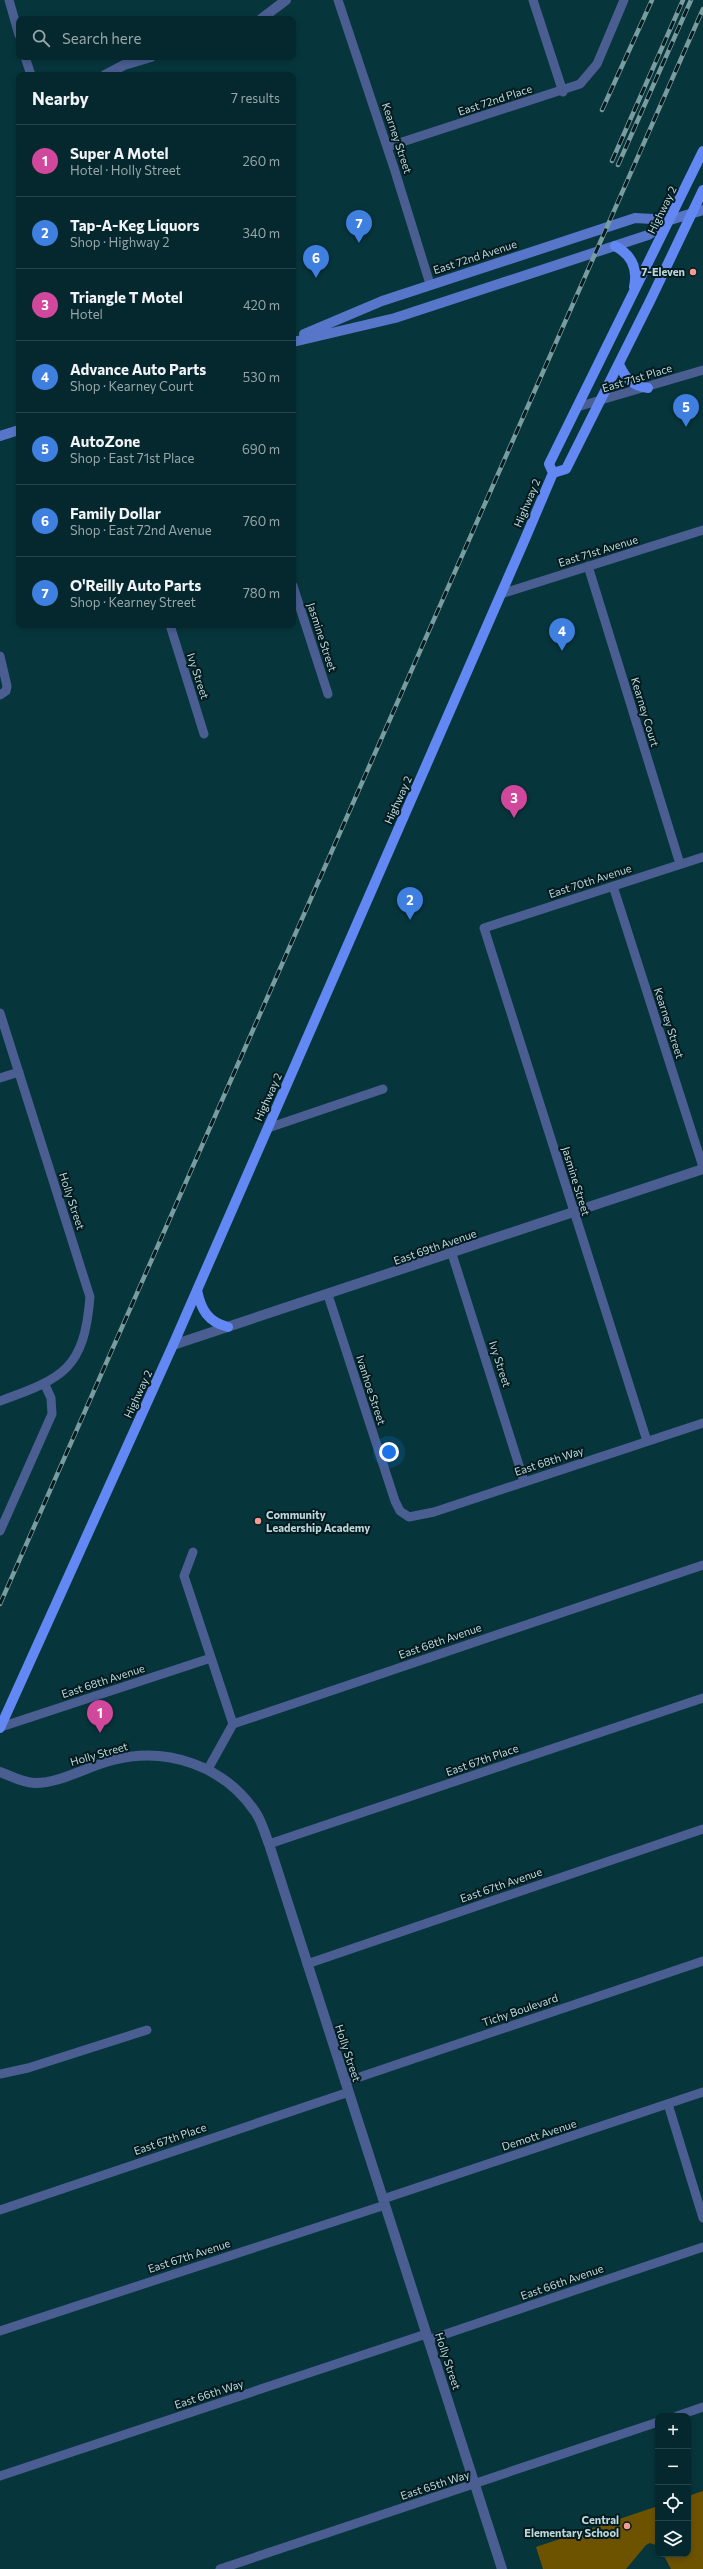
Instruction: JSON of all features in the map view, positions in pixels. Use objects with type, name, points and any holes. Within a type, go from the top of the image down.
[{"type":"main road","name":"Highway 2","points":[[0,1727],[173,1345],[501,594],[553,473],[549,464],[703,151]]},
{"type":"main road","name":"Highway 2","points":[[553,473],[566,469],[619,364],[703,190]]},
{"type":"main road","name":"East 72nd Avenue","points":[[296,339],[395,318],[648,235],[670,220],[703,210]]},
{"type":"main road","name":"East 72nd Avenue","points":[[296,339],[363,308],[430,284],[635,218],[670,220]]},
{"type":"main road","points":[[615,246],[628,255],[634,266],[636,280],[632,297]]},
{"type":"main road","points":[[619,364],[627,378],[636,386],[648,388]]},
{"type":"main road","points":[[0,436],[16,431]]},
{"type":"main road","points":[[197,1290],[202,1308],[208,1318],[228,1327]]},
{"type":"street","points":[[9,0],[16,24]]},
{"type":"street","points":[[265,16],[286,0]]},
{"type":"street","name":"Kearney Street","points":[[338,0],[387,147],[430,284]]},
{"type":"street","points":[[532,0],[563,92]]},
{"type":"street","name":"East 72nd Place","points":[[387,147],[563,92],[584,82],[598,60],[624,0]]},
{"type":"street","points":[[26,60],[30,72]]},
{"type":"street","points":[[113,72],[143,60]]},
{"type":"street","name":"East 71st Place","points":[[577,407],[648,388],[703,370]]},
{"type":"street","name":"East 71st Avenue","points":[[501,594],[703,530]]},
{"type":"street","name":"Kearney Court","points":[[588,566],[680,864]]},
{"type":"street","name":"Jasmine Street","points":[[296,595],[328,694]]},
{"type":"street","name":"Ivy Street","points":[[171,628],[204,734]]},
{"type":"street","points":[[0,656],[3,693]]},
{"type":"street","name":"East 70th Avenue","points":[[484,928],[703,857]]},
{"type":"street","name":"Kearney Street","points":[[613,886],[703,1168]]},
{"type":"street","name":"Jasmine Street","points":[[484,928],[647,1441]]},
{"type":"street","name":"Holly Street","points":[[0,1013],[90,1297],[87,1328],[80,1349],[71,1364],[45,1385]]},
{"type":"street","points":[[0,1078],[19,1072]]},
{"type":"street","points":[[268,1128],[382,1089]]},
{"type":"street","name":"East 69th Avenue","points":[[173,1345],[452,1254],[703,1168]]},
{"type":"street","name":"Ivy Street","points":[[452,1254],[524,1481]]},
{"type":"street","name":"Ivanhoe Street","points":[[328,1295],[395,1501],[402,1513]]},
{"type":"street","points":[[0,1401],[45,1385],[51,1398],[52,1414],[0,1531]]},
{"type":"street","name":"East 68th Way","points":[[402,1513],[414,1518],[703,1423]]},
{"type":"street","points":[[193,1552],[184,1576],[233,1724],[208,1769]]},
{"type":"street","name":"East 68th Avenue","points":[[233,1724],[703,1565]]},
{"type":"street","name":"East 68th Avenue","points":[[0,1727],[212,1658]]},
{"type":"street","name":"East 67th Place","points":[[269,1844],[703,1698]]},
{"type":"street","name":"Holly Street","points":[[0,1772],[26,1781],[44,1782],[133,1756],[178,1759],[208,1769],[228,1782],[252,1809],[269,1844],[502,2569]]},
{"type":"street","name":"East 67th Avenue","points":[[307,1964],[703,1829]]},
{"type":"street","name":"Tichy Boulevard","points":[[345,2082],[703,1961]]},
{"type":"street","points":[[0,2074],[28,2068],[147,2030]]},
{"type":"street","name":"East 67th Place","points":[[0,2210],[348,2092]]},
{"type":"street","name":"Demott Avenue","points":[[384,2202],[703,2092]]},
{"type":"street","points":[[668,2104],[703,2218]]},
{"type":"street","name":"East 67th Avenue","points":[[0,2331],[384,2202]]},
{"type":"street","name":"East 66th Avenue","points":[[427,2337],[703,2247]]},
{"type":"street","name":"East 66th Way","points":[[0,2476],[427,2337]]},
{"type":"street","points":[[686,2413],[703,2407]]},
{"type":"street","name":"East 65th Way","points":[[220,2569],[655,2423]]},
{"type":"shaded area","points":[[703,2491],[703,2569],[671,2569],[665,2557],[691,2557],[691,2495]]},
{"type":"shaded area","name":"Central Elementary School","points":[[655,2507],[655,2545],[650,2543],[646,2545],[626,2569],[543,2569],[536,2547]]},
{"type":"railway","points":[[602,110],[652,0]]},
{"type":"railway","points":[[612,161],[683,0]]},
{"type":"railway","points":[[618,165],[691,0]]},
{"type":"railway","points":[[0,1604],[703,9]]},
{"type":"place","name":"O'Reilly Auto Parts","points":[[359,243]]},
{"type":"place","name":"7-Eleven","points":[[693,272]]},
{"type":"place","name":"Family Dollar","points":[[316,278]]},
{"type":"place","name":"AutoZone","points":[[686,427]]},
{"type":"place","name":"Advance Auto Parts","points":[[562,651]]},
{"type":"place","name":"Triangle T Motel","points":[[514,818]]},
{"type":"place","name":"Tap-A-Keg Liquors","points":[[410,920]]},
{"type":"place","name":"Community Leadership Academy","points":[[258,1521]]},
{"type":"place","name":"Super A Motel","points":[[100,1733]]},
{"type":"place","name":"Central Elementary School","points":[[627,2526]]}]
